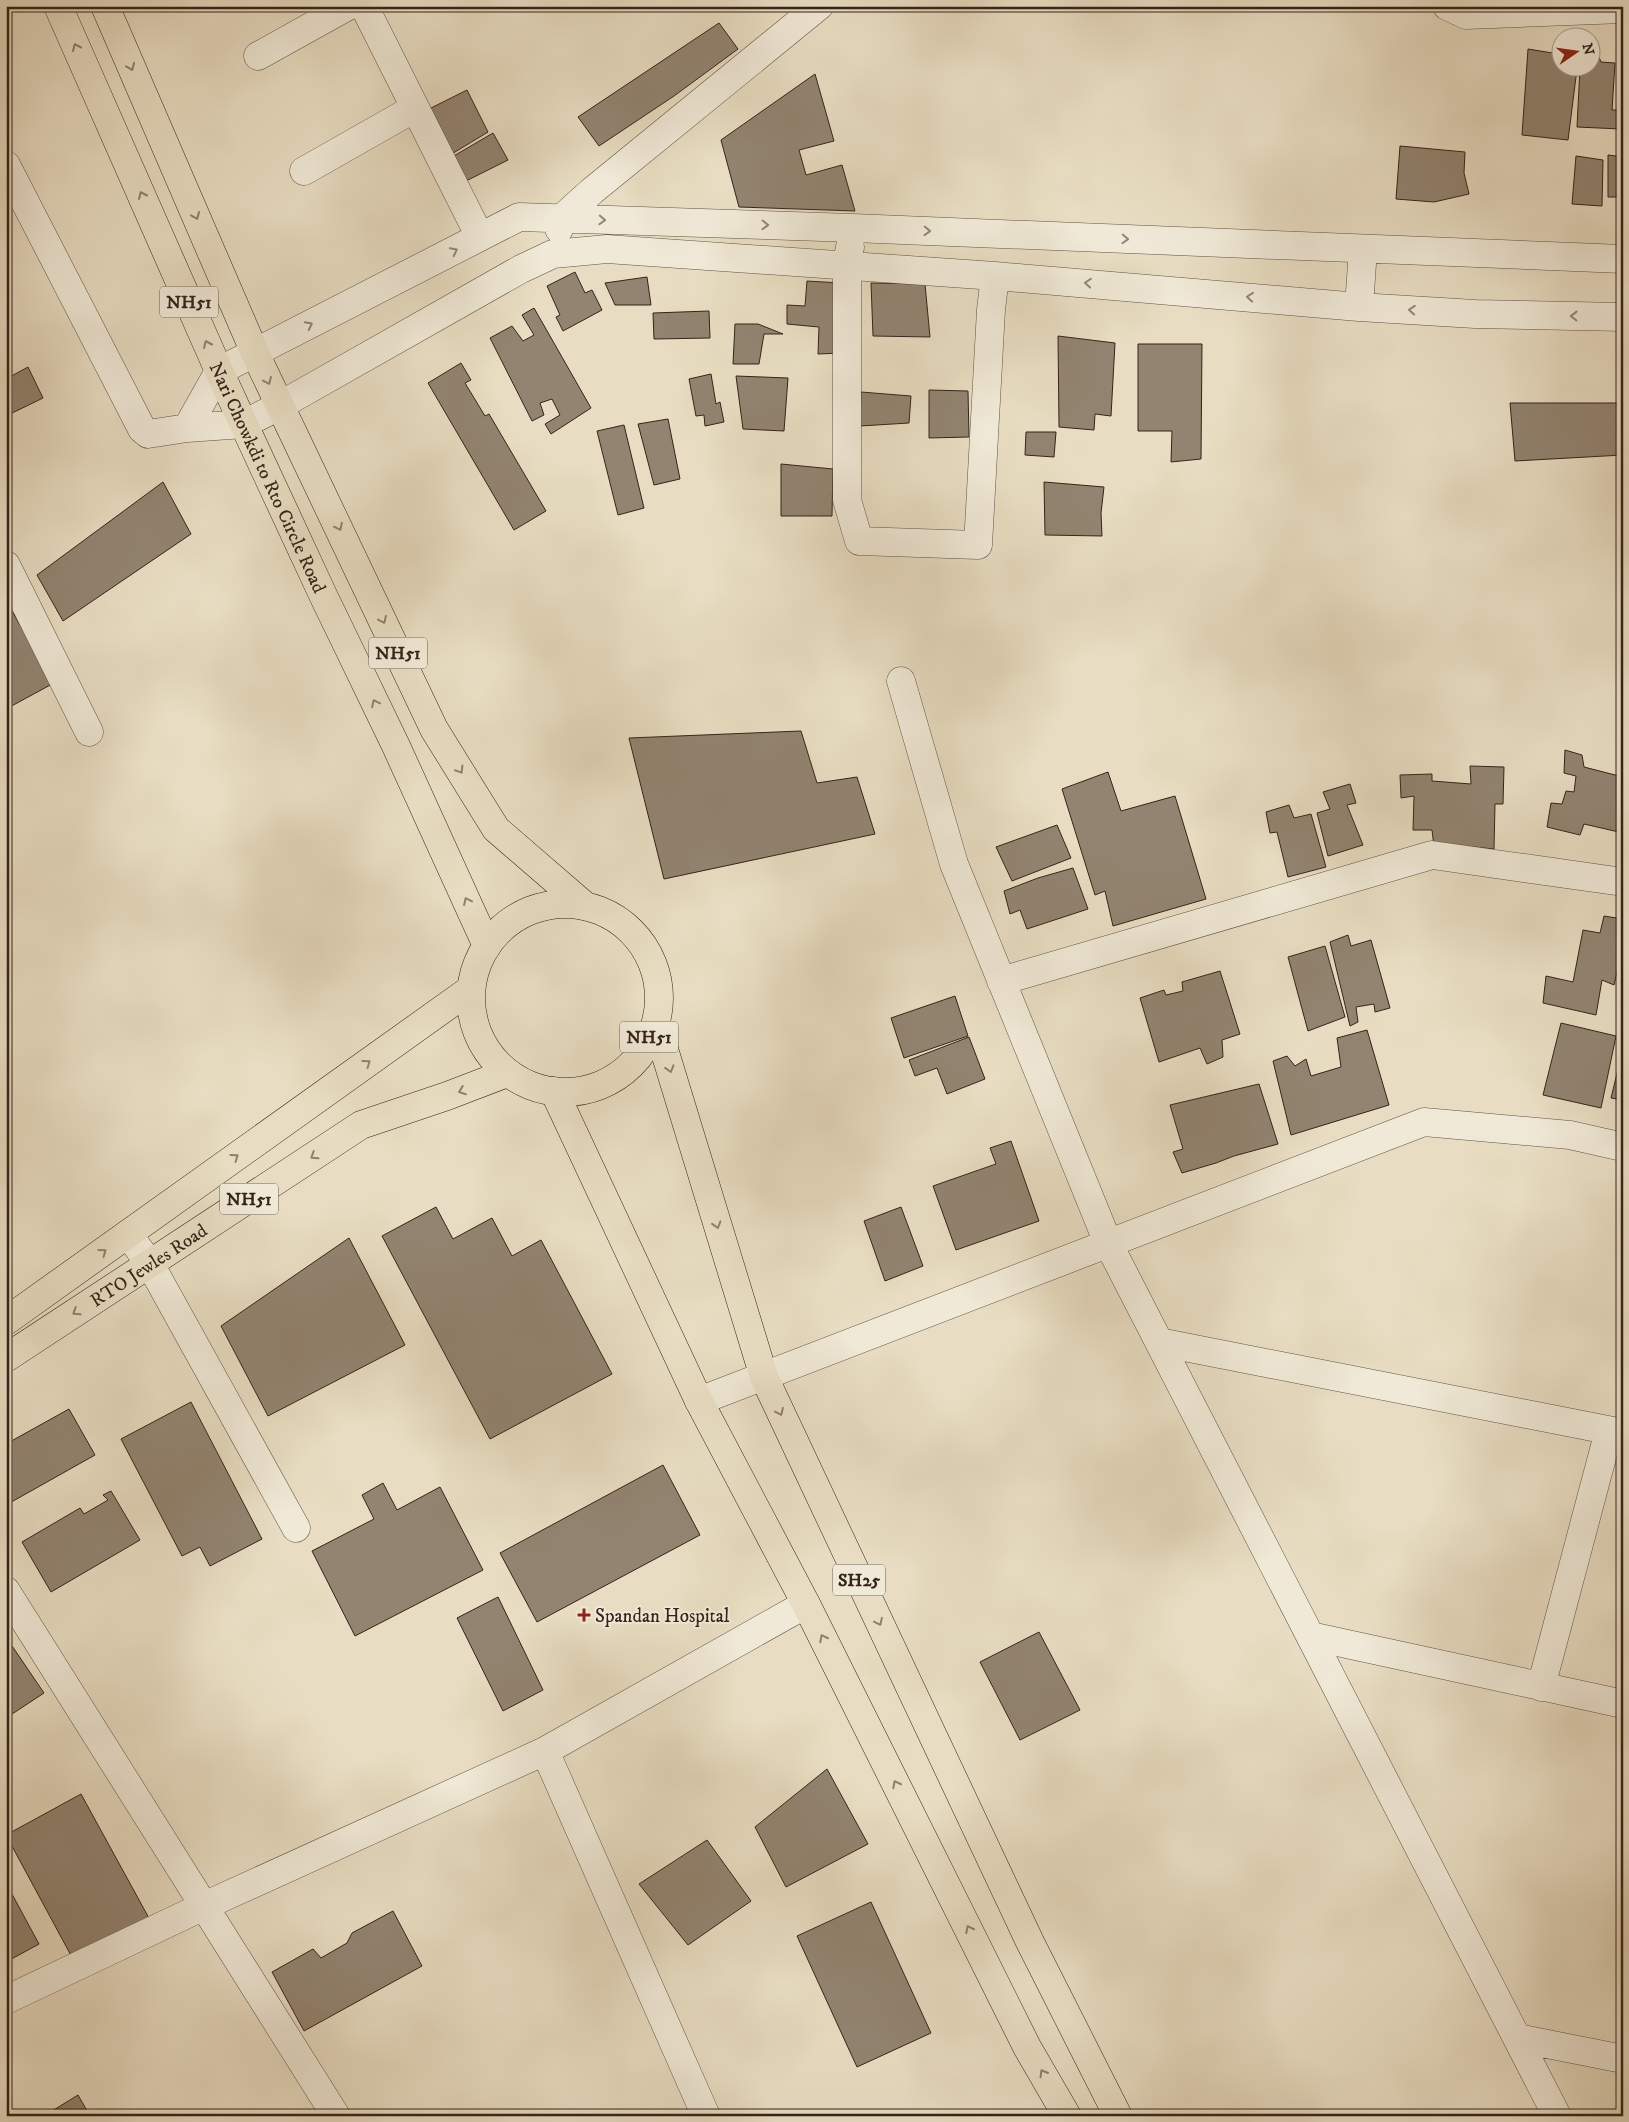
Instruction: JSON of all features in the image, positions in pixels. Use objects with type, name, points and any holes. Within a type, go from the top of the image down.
[{"type":"main road","name":"Nari Chowkdi to Rto Circle Road","points":[[58,6],[219,371],[323,595],[396,746],[487,946]]},
{"type":"main road","name":"NH51","points":[[105,6],[279,406],[434,729],[496,829],[584,905],[612,916],[636,936],[652,962],[659,992],[656,1023],[643,1050],[622,1073],[596,1088],[566,1093],[536,1088],[507,1073],[486,1050],[473,1020],[470,989],[479,958],[497,932],[523,913],[553,904],[584,905]]},
{"type":"main road","name":"RTO Jewles Road","points":[[6,1321],[470,989]]},
{"type":"main road","name":"SH25","points":[[656,1023],[764,1377],[1030,1942],[1118,2116]]},
{"type":"main road","name":"RTO Jewles Road","points":[[6,1358],[361,1125],[447,1096],[507,1073]]},
{"type":"main road","name":"SH25","points":[[554,1091],[699,1401],[806,1604],[1023,2038],[1067,2116]]},
{"type":"street","points":[[258,56],[348,6]]},
{"type":"street","points":[[364,6],[480,237]]},
{"type":"street","points":[[1448,6],[1466,15],[1623,9]]},
{"type":"street","points":[[553,254],[561,219],[810,9]]},
{"type":"street","points":[[304,171],[415,108]]},
{"type":"street","points":[[6,165],[142,429],[148,434],[187,428],[244,424],[521,268],[553,254],[607,249],[995,276],[1475,314],[1623,317]]},
{"type":"street","points":[[187,428],[219,371],[519,217],[853,228],[1623,259]]},
{"type":"street","points":[[853,228],[847,265],[846,500],[859,541],[978,545],[991,310],[995,276]]},
{"type":"street","points":[[1359,306],[1363,249]]},
{"type":"street","points":[[6,565],[89,732]]},
{"type":"street","points":[[901,681],[954,864],[1108,1244],[1557,2116]]},
{"type":"street","points":[[1001,981],[1432,855],[1623,882]]},
{"type":"street","points":[[699,1401],[1424,1122],[1570,1135],[1623,1147]]},
{"type":"street","points":[[128,1234],[150,1264],[296,1528]]},
{"type":"street","points":[[1159,1342],[1616,1432],[1541,1686]]},
{"type":"street","points":[[6,1591],[336,2116]]},
{"type":"street","points":[[6,2000],[204,1906],[545,1751],[806,1604]]},
{"type":"street","points":[[1310,1636],[1623,1704]]},
{"type":"street","points":[[545,1751],[706,2116]]},
{"type":"street","points":[[1517,2038],[1623,2059]]},
{"type":"building","points":[[719,23],[738,49],[674,96],[599,146],[578,117]]},
{"type":"building","points":[[1528,49],[1552,53],[1552,78],[1576,78],[1568,140],[1522,135]]},
{"type":"building","points":[[1602,62],[1615,63],[1612,110],[1622,110],[1621,129],[1577,127],[1579,78],[1602,78]]},
{"type":"building","points":[[815,74],[834,141],[799,150],[806,175],[842,165],[855,211],[739,207],[721,140]]},
{"type":"building","points":[[467,90],[488,132],[450,155],[425,111]]},
{"type":"building","points":[[493,133],[508,160],[466,181],[452,157]]},
{"type":"building","points":[[1400,146],[1465,152],[1464,173],[1469,194],[1434,202],[1396,199]]},
{"type":"building","points":[[1608,155],[1623,157],[1623,197],[1608,197]]},
{"type":"building","points":[[1576,156],[1603,160],[1602,206],[1572,204]]},
{"type":"building","points":[[575,272],[585,293],[592,290],[602,310],[563,331],[556,317],[560,315],[547,286]]},
{"type":"building","points":[[647,277],[651,305],[615,305],[605,283]]},
{"type":"building","points":[[807,281],[841,283],[841,353],[818,354],[819,327],[787,324],[787,305],[805,306]]},
{"type":"building","points":[[871,283],[925,284],[930,337],[873,336]]},
{"type":"building","points":[[534,308],[591,408],[551,434],[545,424],[560,415],[552,399],[540,403],[544,415],[532,421],[490,338],[512,326],[523,341],[534,335],[522,315]]},
{"type":"building","points":[[709,311],[710,338],[654,339],[653,313]]},
{"type":"building","points":[[735,324],[758,324],[783,334],[764,334],[759,364],[733,364]]},
{"type":"building","points":[[1058,336],[1115,343],[1111,416],[1095,414],[1094,430],[1059,427]]},
{"type":"building","points":[[1138,344],[1202,344],[1201,459],[1171,462],[1172,431],[1138,431]]},
{"type":"building","points":[[461,363],[471,380],[465,383],[485,416],[489,414],[546,511],[514,530],[428,383]]},
{"type":"building","points":[[28,367],[43,398],[6,416],[6,379]]},
{"type":"building","points":[[711,374],[716,404],[720,402],[724,422],[705,426],[704,415],[696,416],[689,379]]},
{"type":"building","points":[[736,376],[788,378],[784,431],[743,429]]},
{"type":"building","points":[[929,390],[968,391],[969,437],[929,438]]},
{"type":"building","points":[[861,392],[911,396],[909,423],[860,426]]},
{"type":"building","points":[[1510,403],[1623,403],[1623,455],[1515,461]]},
{"type":"building","points":[[668,419],[680,479],[654,485],[638,424]]},
{"type":"building","points":[[624,425],[644,508],[618,515],[597,431]]},
{"type":"building","points":[[1026,432],[1056,432],[1054,457],[1025,455]]},
{"type":"building","points":[[781,464],[833,469],[832,516],[781,516]]},
{"type":"building","points":[[163,482],[191,534],[63,621],[37,575]]},
{"type":"building","points":[[1044,482],[1104,487],[1101,513],[1102,536],[1045,535]]},
{"type":"building","points":[[6,601],[54,683],[6,709]]},
{"type":"building","points":[[801,731],[817,783],[857,777],[875,834],[664,879],[629,738]]},
{"type":"building","points":[[1565,750],[1582,755],[1584,767],[1623,777],[1623,833],[1584,824],[1580,835],[1547,827],[1551,803],[1562,804],[1566,791],[1574,792],[1576,776],[1564,773]]},
{"type":"building","points":[[1470,766],[1504,767],[1503,804],[1495,804],[1494,849],[1453,845],[1434,847],[1432,830],[1413,830],[1414,796],[1401,798],[1400,775],[1432,774],[1432,781],[1471,784]]},
{"type":"building","points":[[1108,772],[1121,811],[1175,796],[1206,899],[1113,926],[1105,891],[1095,895],[1062,789]]},
{"type":"building","points":[[1350,784],[1356,803],[1347,805],[1363,845],[1328,856],[1317,813],[1330,809],[1323,792]]},
{"type":"building","points":[[1289,805],[1294,818],[1311,814],[1326,867],[1288,877],[1277,832],[1270,833],[1266,812]]},
{"type":"building","points":[[1057,825],[1071,858],[1012,881],[996,847]]},
{"type":"building","points":[[1073,868],[1088,909],[1027,929],[1020,910],[1010,914],[1004,891],[1038,878]]},
{"type":"building","points":[[1604,916],[1623,919],[1623,945],[1614,985],[1602,980],[1596,1015],[1543,1003],[1546,976],[1573,982],[1583,930],[1600,933]]},
{"type":"building","points":[[1348,935],[1351,946],[1371,940],[1390,1008],[1375,1012],[1374,1004],[1356,1007],[1358,1022],[1350,1026],[1330,942]]},
{"type":"building","points":[[1325,946],[1345,1017],[1308,1031],[1288,957]]},
{"type":"building","points":[[1220,971],[1240,1034],[1222,1040],[1223,1057],[1207,1064],[1200,1048],[1159,1062],[1140,998],[1164,990],[1166,995],[1183,991],[1182,982]]},
{"type":"building","points":[[955,996],[968,1036],[904,1058],[891,1018]]},
{"type":"building","points":[[1561,1023],[1616,1036],[1601,1108],[1543,1095]]},
{"type":"building","points":[[1367,1030],[1389,1105],[1291,1135],[1273,1061],[1287,1056],[1295,1066],[1306,1059],[1311,1076],[1341,1067],[1337,1038]]},
{"type":"building","points":[[969,1037],[985,1079],[947,1094],[937,1068],[915,1076],[909,1060]]},
{"type":"building","points":[[1623,1049],[1623,1100],[1611,1098]]},
{"type":"building","points":[[1259,1084],[1278,1144],[1182,1173],[1173,1152],[1183,1149],[1170,1105]]},
{"type":"building","points":[[1011,1141],[1039,1221],[956,1250],[933,1186],[996,1164],[990,1148]]},
{"type":"building","points":[[436,1207],[453,1239],[492,1218],[512,1256],[541,1240],[612,1374],[490,1439],[382,1236]]},
{"type":"building","points":[[901,1207],[923,1266],[885,1281],[864,1221]]},
{"type":"building","points":[[349,1238],[405,1345],[268,1416],[221,1326]]},
{"type":"building","points":[[191,1402],[262,1539],[210,1566],[200,1547],[182,1556],[121,1439]]},
{"type":"building","points":[[69,1409],[95,1455],[6,1505],[6,1444]]},
{"type":"building","points":[[663,1465],[700,1535],[537,1622],[500,1553]]},
{"type":"building","points":[[383,1483],[397,1510],[440,1487],[483,1570],[355,1636],[312,1551],[374,1519],[362,1495]]},
{"type":"building","points":[[111,1491],[140,1540],[51,1592],[22,1542],[80,1508],[84,1514],[108,1500],[103,1495]]},
{"type":"building","points":[[498,1597],[543,1690],[503,1711],[457,1618]]},
{"type":"building","points":[[1039,1632],[1080,1710],[1020,1740],[980,1662]]},
{"type":"building","points":[[6,1637],[44,1693],[6,1718]]},
{"type":"building","points":[[827,1769],[868,1844],[786,1887],[755,1827]]},
{"type":"building","points":[[81,1794],[150,1920],[74,1961],[6,1835]]},
{"type":"building","points":[[707,1840],[751,1901],[688,1945],[639,1884]]},
{"type":"building","points":[[6,1883],[39,1944],[6,1962]]},
{"type":"building","points":[[871,1902],[931,2033],[857,2067],[797,1936]]},
{"type":"building","points":[[393,1911],[422,1966],[304,2031],[272,1972],[313,1949],[321,1958],[347,1943],[352,1933]]},
{"type":"building","points":[[78,2095],[90,2116],[44,2116]]},
{"type":"place","name":"Spandan Hospital","points":[[584,1615]]}]
